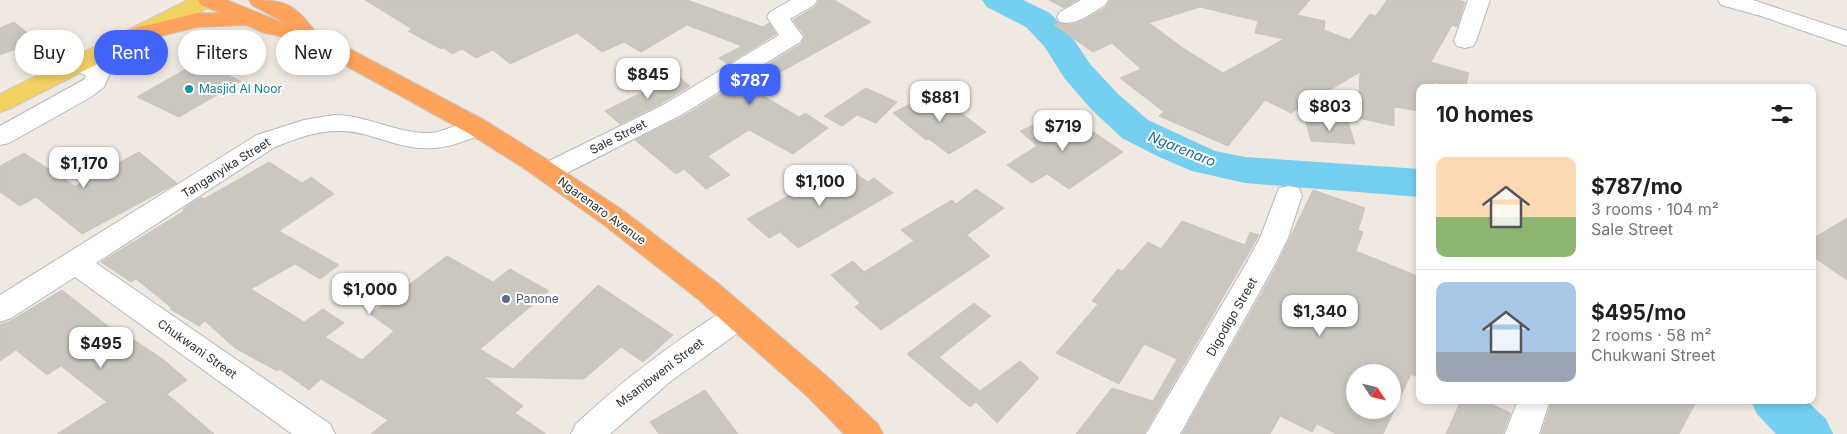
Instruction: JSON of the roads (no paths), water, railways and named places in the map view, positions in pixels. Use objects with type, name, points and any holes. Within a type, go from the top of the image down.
[{"type":"highway","points":[[209,0],[264,7]]},
{"type":"highway","points":[[157,30],[264,7]]},
{"type":"highway","name":"Ngarenaro Avenue","points":[[264,7],[272,28],[306,35],[477,127],[548,172],[614,218],[709,292],[819,388],[866,434]]},
{"type":"main road","points":[[146,30],[205,0]]},
{"type":"main road","points":[[0,104],[57,75]]},
{"type":"street","name":"Sale Street","points":[[548,172],[672,110],[792,37],[778,17],[806,0]]},
{"type":"street","points":[[1068,17],[1097,0]]},
{"type":"street","points":[[1465,41],[1479,0]]},
{"type":"street","points":[[1729,0],[1778,14],[1847,39]]},
{"type":"street","points":[[0,137],[82,92],[96,82],[98,73],[84,65]]},
{"type":"street","name":"Tanganyika Street","points":[[0,310],[266,141],[296,130],[344,123],[416,140],[430,141],[447,138],[477,127]]},
{"type":"street","name":"Digodigo Street","points":[[1163,434],[1259,268],[1274,238],[1289,194]]},
{"type":"street","name":"Chukwani Street","points":[[76,263],[318,434]]},
{"type":"street","name":"Msambweni Street","points":[[588,434],[612,409],[669,363],[738,317]]},
{"type":"street","points":[[1522,434],[1533,404]]},
{"type":"waterway","name":"Ngarenaro","points":[[998,0],[1038,20],[1058,41],[1077,71],[1105,102],[1135,129],[1171,147],[1206,162],[1245,170],[1416,183]]},
{"type":"waterway","name":"Ngarenaro","points":[[1778,404],[1808,434]]},
{"type":"place","name":"Masjid Al Noor","points":[[189,89]]},
{"type":"place","name":"Panone","points":[[506,299]]}]
